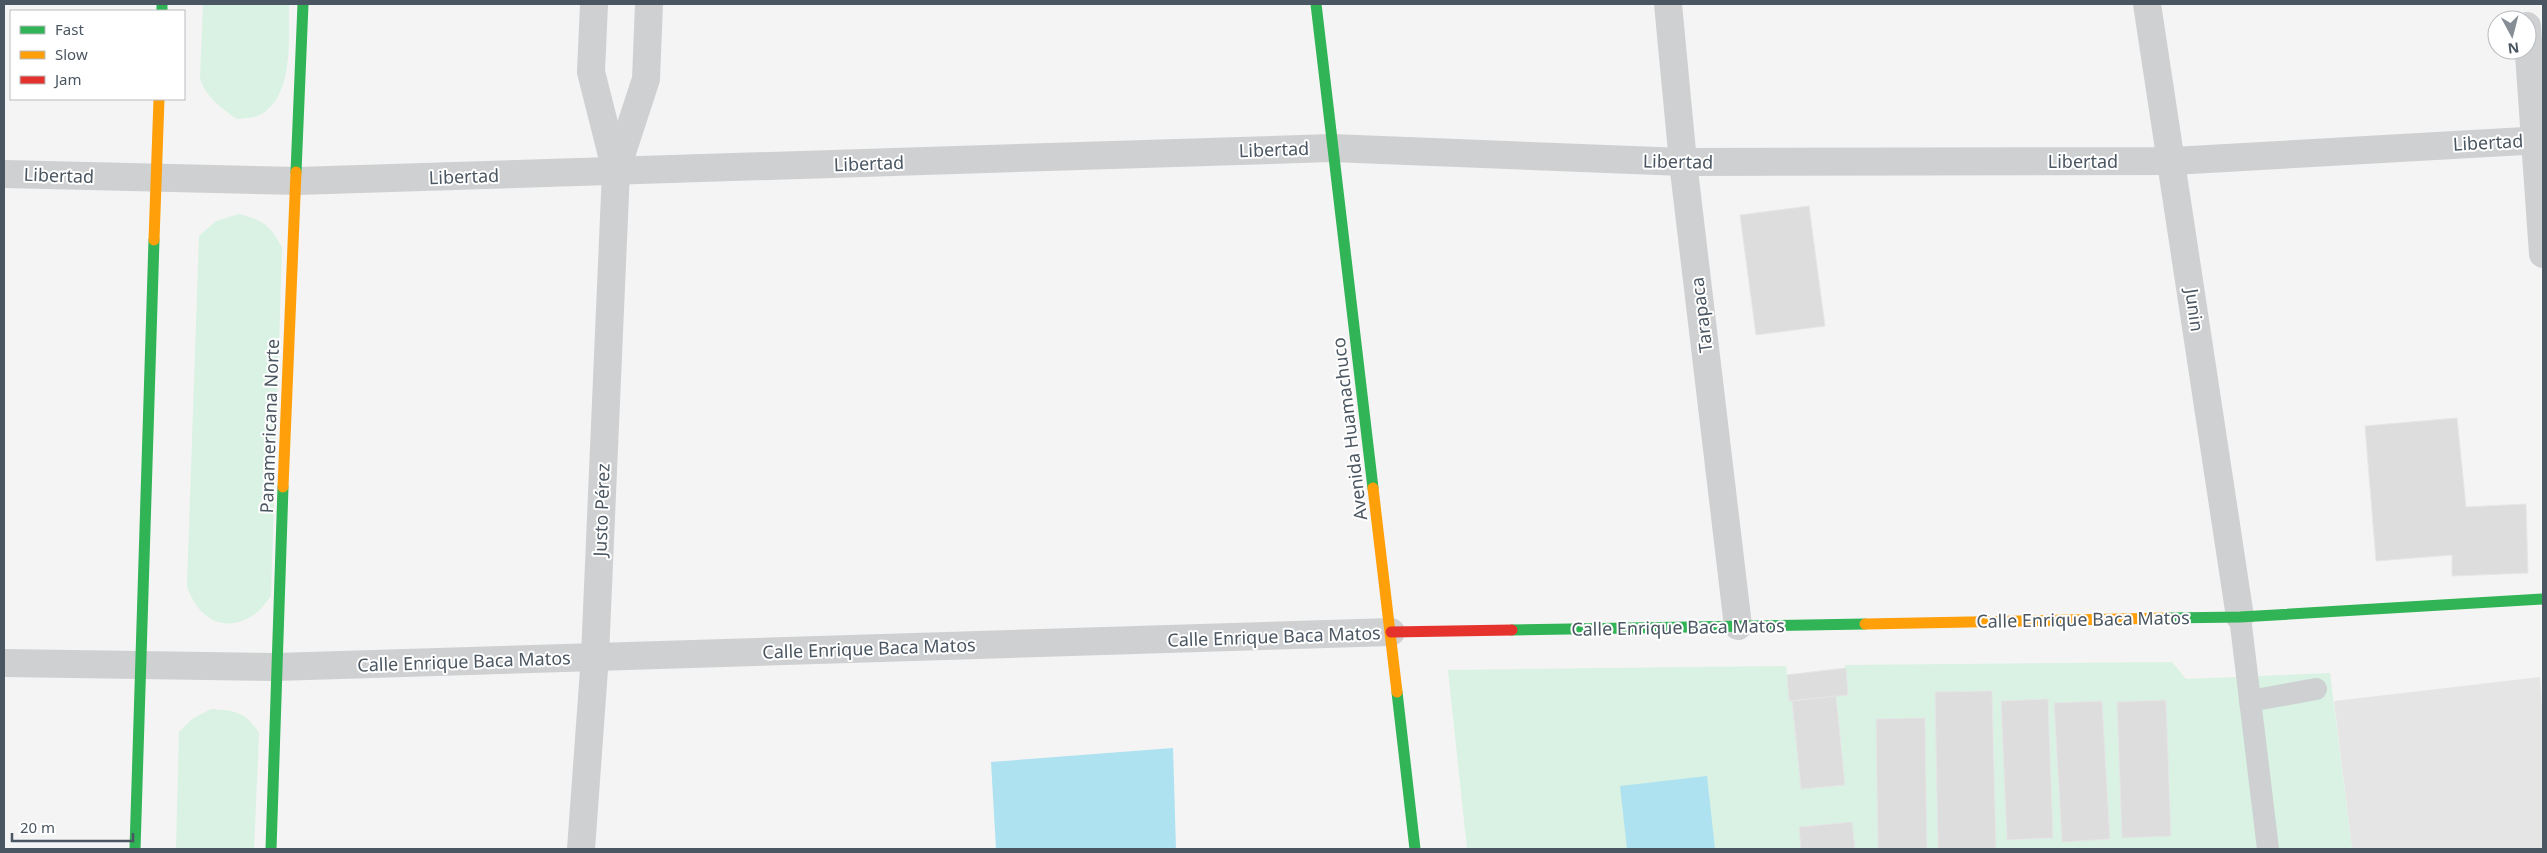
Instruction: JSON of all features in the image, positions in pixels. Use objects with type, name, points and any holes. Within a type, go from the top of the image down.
[{"type":"main road","name":"Panamericana Norte","points":[[271,849],[276,667],[303,4]]},
{"type":"main road","name":"Avenida Huamachuco","points":[[1316,4],[1415,849]]},
{"type":"main road","points":[[135,849],[159,100]]},
{"type":"main road","name":"Calle Enrique Baca Matos","points":[[1391,632],[2240,617],[2543,599]]},
{"type":"street","name":"Justo Pérez","points":[[594,4],[591,72],[616,171]]},
{"type":"street","name":"Justo Pérez","points":[[581,849],[595,656],[616,171],[646,79],[650,4]]},
{"type":"street","name":"Tarapaca","points":[[1668,4],[1683,162],[1738,626]]},
{"type":"street","name":"Junin","points":[[2147,4],[2173,161],[2240,617]]},
{"type":"street","points":[[2531,60],[2540,140],[2543,254]]},
{"type":"street","name":"Libertad","points":[[4,174],[297,180],[1332,148],[1683,162],[2173,161],[2540,140]]},
{"type":"street","name":"Calle Enrique Baca Matos","points":[[4,663],[276,667],[1391,632]]},
{"type":"lane","points":[[2240,617],[2268,849]]},
{"type":"lane","points":[[2250,701],[2316,689]]},
{"type":"shaded area","points":[[2540,677],[2543,721],[2543,849],[2352,849],[2334,701]]},
{"type":"green space","points":[[203,4],[289,4],[289,49],[284,80],[279,94],[271,106],[260,115],[237,119],[225,111],[206,92],[200,79]]},
{"type":"green space","points":[[239,214],[260,221],[270,229],[282,248],[271,596],[255,614],[244,620],[223,623],[214,620],[198,608],[187,587],[199,236],[216,221]]},
{"type":"green space","points":[[2172,662],[2186,679],[2330,673],[2352,849],[1467,849],[1448,670],[1786,666],[1787,675],[1845,668],[1845,665]]},
{"type":"green space","points":[[211,709],[227,710],[244,716],[259,733],[254,849],[176,849],[179,732],[192,719]]},
{"type":"water","points":[[1173,748],[1176,849],[996,849],[991,762]]},
{"type":"water","points":[[1707,776],[1715,849],[1627,849],[1620,786]]},
{"type":"building","points":[[1809,206],[1825,326],[1756,335],[1740,215]]},
{"type":"building","points":[[2457,418],[2466,507],[2526,504],[2528,573],[2452,576],[2452,555],[2376,561],[2365,426]]},
{"type":"building","points":[[1846,668],[1848,695],[1789,701],[1787,675]]},
{"type":"building","points":[[1992,691],[1996,849],[1938,849],[1935,692]]},
{"type":"building","points":[[1836,696],[1845,785],[1801,789],[1792,701]]},
{"type":"building","points":[[2048,699],[2053,838],[2007,840],[2001,701]]},
{"type":"building","points":[[2166,700],[2171,836],[2122,838],[2117,702]]},
{"type":"building","points":[[2102,701],[2110,839],[2062,842],[2054,703]]},
{"type":"building","points":[[1925,718],[1927,849],[1878,849],[1876,719]]},
{"type":"building","points":[[1852,822],[1855,849],[1801,849],[1799,827]]},
{"type":"traffic: fast","points":[[162,4],[162,10]]},
{"type":"traffic: fast","points":[[296,172],[303,4]]},
{"type":"traffic: fast","points":[[1316,4],[1373,488]]},
{"type":"traffic: fast","points":[[135,849],[154,240]]},
{"type":"traffic: fast","points":[[271,849],[283,487]]},
{"type":"traffic: fast","points":[[2168,618],[2240,617],[2543,599]]},
{"type":"traffic: fast","points":[[1512,630],[1865,624]]},
{"type":"traffic: fast","points":[[1397,692],[1415,849]]},
{"type":"traffic: slow","points":[[154,240],[159,100]]},
{"type":"traffic: slow","points":[[283,487],[296,172]]},
{"type":"traffic: slow","points":[[1373,488],[1397,692]]},
{"type":"traffic: slow","points":[[1865,624],[2168,618]]},
{"type":"traffic: jam","points":[[1391,632],[1512,630]]}]
